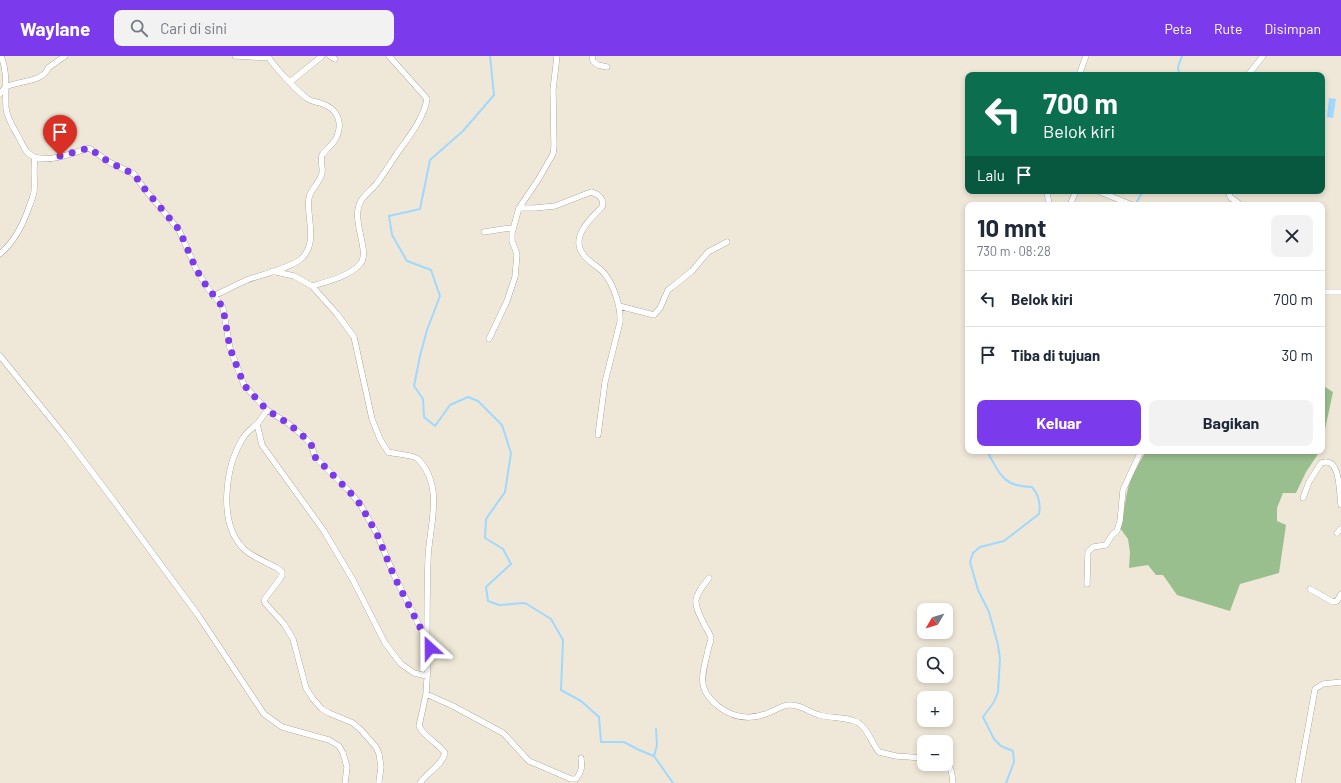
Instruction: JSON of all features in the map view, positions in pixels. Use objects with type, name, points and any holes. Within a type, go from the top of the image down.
[{"type":"street","points":[[2,56],[6,73],[6,108],[10,122],[28,152],[35,157],[49,159],[89,148],[109,162],[132,173],[179,230],[196,269],[213,296],[219,302],[225,314],[230,348],[242,382],[246,388],[267,410],[289,424],[311,444],[315,457],[360,504],[377,534],[394,576],[427,641],[430,653],[426,694],[419,726],[422,731],[445,753],[439,764],[420,783]]},
{"type":"street","points":[[0,94],[6,87],[39,77],[47,72],[48,68],[65,56]]},
{"type":"street","points":[[213,296],[240,283],[298,261],[304,256],[308,249],[311,230],[309,204],[310,196],[322,173],[322,155],[336,138],[340,125],[339,118],[333,108],[307,99],[268,57],[235,56]]},
{"type":"street","points":[[290,82],[322,56]]},
{"type":"street","points":[[312,286],[342,276],[361,263],[364,253],[358,230],[360,202],[378,182],[418,123],[426,104],[427,99],[389,56]]},
{"type":"street","points":[[489,339],[507,301],[515,277],[517,254],[512,241],[513,228],[520,208],[553,154],[553,90],[557,56]]},
{"type":"street","points":[[592,56],[593,61],[598,65],[607,67]]},
{"type":"street","points":[[1080,72],[1086,56]]},
{"type":"street","points":[[1250,72],[1263,56]]},
{"type":"street","points":[[0,254],[6,249],[19,231],[33,198],[33,170],[35,157]]},
{"type":"street","points":[[520,208],[556,206],[593,192],[599,196],[603,202],[603,206],[590,219],[580,236],[580,245],[584,256],[605,274],[612,287],[618,306],[620,322],[604,388],[598,435]]},
{"type":"street","points":[[1105,194],[1125,202]]},
{"type":"street","points":[[1230,194],[1230,197],[1237,202]]},
{"type":"street","points":[[484,232],[513,228]]},
{"type":"street","points":[[618,306],[654,315],[660,308],[668,290],[692,272],[708,252],[727,242]]},
{"type":"street","points":[[272,271],[294,276],[312,286],[338,314],[354,337],[372,419],[384,446],[388,452],[416,457],[424,467],[432,483],[434,507],[428,558],[427,641]]},
{"type":"street","points":[[1325,292],[1341,292]]},
{"type":"street","points":[[0,356],[64,435],[111,497],[198,615],[264,714],[282,727],[329,740],[339,746],[343,753],[347,767],[345,783]]},
{"type":"street","points":[[267,410],[257,424],[242,438],[238,448],[230,475],[227,495],[229,523],[237,539],[245,550],[282,572],[282,576],[264,600],[265,603],[284,624],[293,639],[306,688],[314,700],[326,711],[353,723],[376,747],[379,754],[381,767],[379,783]]},
{"type":"street","points":[[257,424],[262,445],[324,531],[353,580],[393,656],[414,673],[428,676]]},
{"type":"street","points":[[1087,584],[1088,552],[1093,547],[1107,544],[1117,530],[1120,521],[1123,490],[1140,454]]},
{"type":"street","points":[[1303,498],[1309,482],[1321,463],[1328,462],[1338,471],[1341,505]]},
{"type":"street","points":[[709,578],[700,590],[695,601],[699,616],[709,632],[711,639],[702,681],[707,695],[714,703],[726,711],[739,716],[760,716],[788,705],[806,708],[812,713],[820,716],[848,719],[861,725],[879,752],[896,756],[917,758]]},
{"type":"street","points":[[1310,589],[1333,602],[1337,601],[1341,594]]},
{"type":"street","points":[[1298,783],[1315,689],[1323,684],[1341,682]]},
{"type":"street","points":[[426,694],[453,706],[503,734],[529,761],[540,767],[571,779],[576,779],[580,774],[582,767],[580,758]]},
{"type":"street","points":[[951,771],[953,783]]},
{"type":"green space","points":[[1325,387],[1333,392],[1325,429]]},
{"type":"green space","points":[[1144,454],[1318,454],[1306,472],[1296,493],[1283,493],[1277,508],[1277,521],[1286,525],[1279,573],[1240,584],[1230,611],[1177,595],[1163,575],[1156,575],[1148,565],[1129,568],[1130,552],[1128,539],[1120,528],[1129,485],[1134,472]]},
{"type":"water","points":[[1329,98],[1336,99],[1333,118],[1327,117]]},
{"type":"waterway","points":[[490,56],[494,95],[463,131],[430,160],[420,209],[389,216],[392,235],[407,261],[431,270],[440,296],[427,330],[414,386],[423,399],[424,417],[435,426],[450,405],[468,397],[478,401],[502,425],[511,453],[505,492],[486,519],[485,538],[503,549],[511,564],[486,587],[488,601],[499,605],[525,603],[551,619],[563,640],[561,690],[581,701],[599,717],[601,742],[624,742],[654,756]]},
{"type":"waterway","points":[[1179,72],[1178,67],[1182,56]]},
{"type":"waterway","points":[[1137,202],[1141,194]]},
{"type":"waterway","points":[[989,454],[999,472],[1008,481],[1014,484],[1032,487],[1038,496],[1040,506],[1039,514],[1004,541],[980,547],[973,553],[970,562],[978,590],[989,612],[998,645],[1000,659],[998,692],[994,702],[983,717],[994,739],[1001,746],[1013,751],[1014,762],[1006,783]]},
{"type":"waterway","points":[[656,729],[657,745],[654,756],[673,783]]},
{"type":"route","points":[[60,156],[89,148],[109,162],[134,174],[143,187],[177,227],[196,269],[213,296],[223,308],[230,348],[244,385],[267,410],[289,424],[311,444],[315,457],[360,504],[377,534],[394,576],[430,648]]}]
